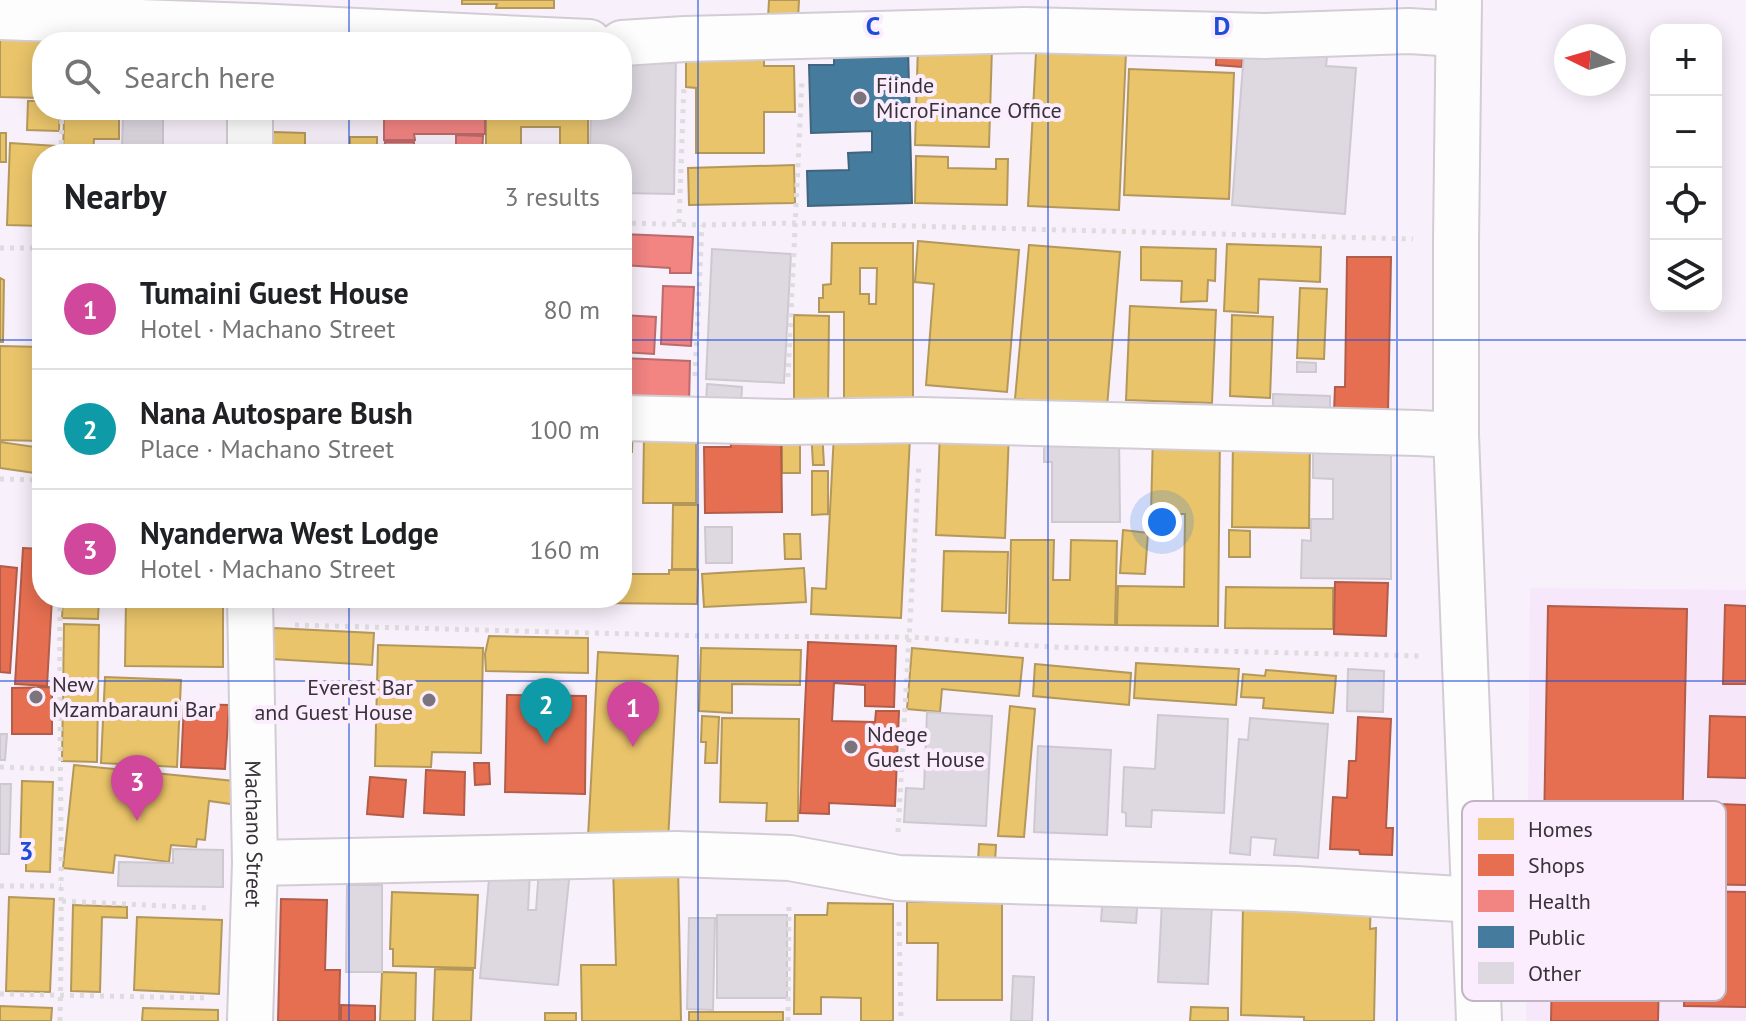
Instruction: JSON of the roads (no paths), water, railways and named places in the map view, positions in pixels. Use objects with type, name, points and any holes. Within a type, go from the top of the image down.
[{"type":"street","points":[[0,17],[252,23],[412,32]]},
{"type":"street","points":[[632,42],[1025,30],[1265,36],[1409,31],[1459,17],[1456,435],[1471,801]]},
{"type":"street","points":[[250,120],[250,144]]},
{"type":"street","points":[[632,418],[785,422],[921,420],[1456,435]]},
{"type":"street","name":"Machano Street","points":[[250,611],[255,863],[250,1010]]},
{"type":"street","points":[[255,863],[676,854],[790,858],[898,878],[1296,889],[1462,899]]},
{"type":"street","points":[[1478,1001],[1479,1021]]},
{"type":"place","name":"Fiinde MicroFinance Office","points":[[860,98]]},
{"type":"place","name":"New Mzambarauni Bar","points":[[36,697]]},
{"type":"place","name":"Everest Bar and Guest House","points":[[429,700]]},
{"type":"place","name":"Nana Autospare Bush","points":[[546,744]]},
{"type":"place","name":"Tumaini Guest House","points":[[633,747]]},
{"type":"place","name":"Ndege Guest House","points":[[851,747]]},
{"type":"place","name":"Nyanderwa West Lodge","points":[[137,821]]}]
